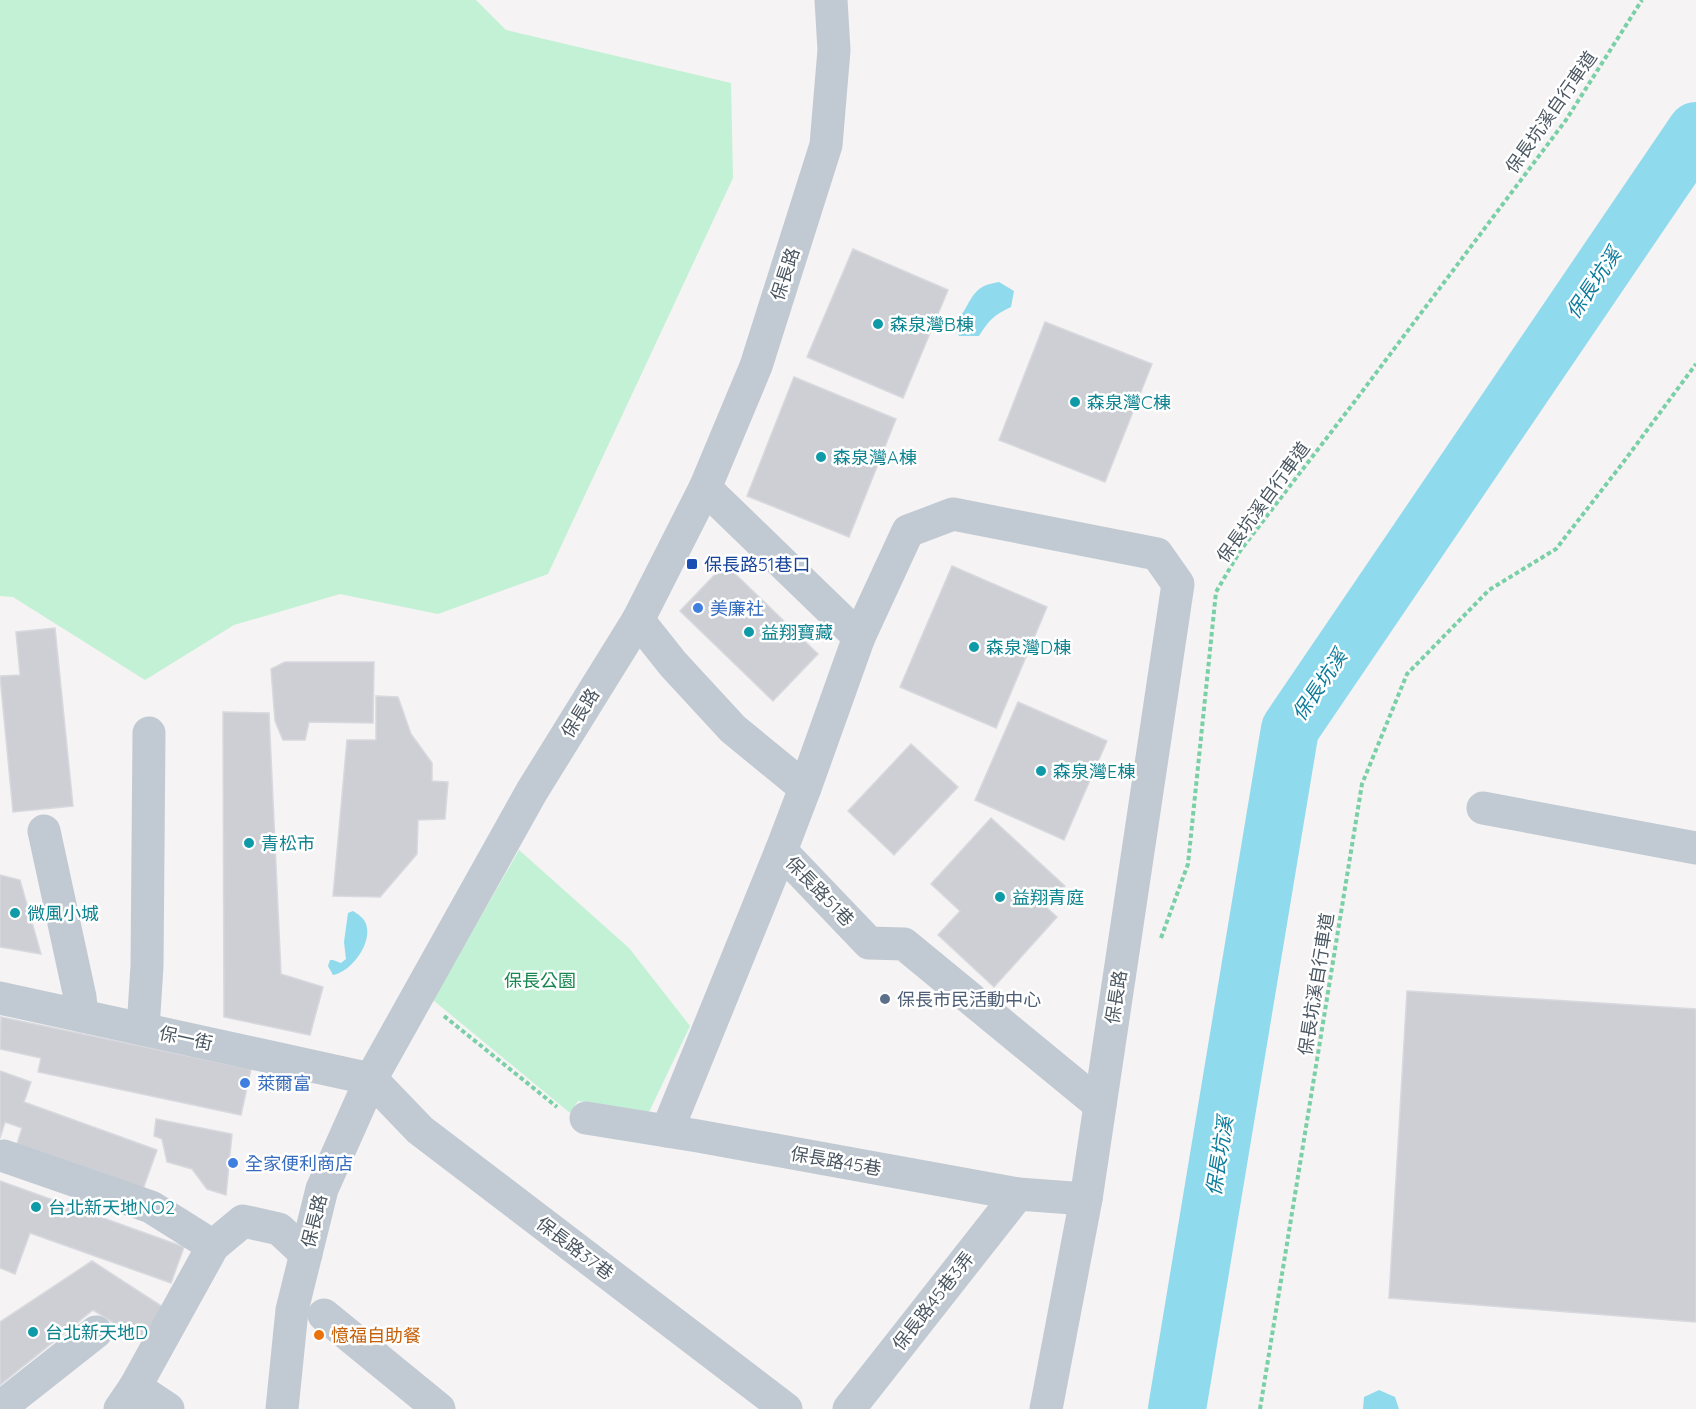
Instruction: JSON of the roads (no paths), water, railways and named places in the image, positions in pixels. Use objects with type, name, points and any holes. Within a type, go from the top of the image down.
[{"type":"street","name":"保長路","points":[[282,1409],[292,1310],[322,1189],[371,1079],[532,791],[638,620],[705,488],[756,366],[826,145],[834,50],[831,0]]},
{"type":"street","points":[[705,488],[859,637]]},
{"type":"street","name":"保長路51巷","points":[[1100,1105],[904,944],[869,943],[782,851],[859,637],[908,531],[953,514],[1157,554],[1178,584]]},
{"type":"street","name":"保長路","points":[[1046,1409],[1086,1199],[1178,584]]},
{"type":"street","points":[[638,620],[673,664],[733,729],[805,788]]},
{"type":"street","points":[[143,1029],[147,966],[148,733]]},
{"type":"street","points":[[1483,808],[1696,848]]},
{"type":"street","points":[[44,831],[80,997],[82,1016]]},
{"type":"street","points":[[668,1131],[782,851]]},
{"type":"street","name":"保一街","points":[[0,998],[371,1079]]},
{"type":"street","name":"保長路37巷","points":[[371,1079],[420,1130],[786,1409]]},
{"type":"street","name":"保長路45巷","points":[[586,1118],[1018,1194],[1086,1199]]},
{"type":"street","points":[[4,1156],[151,1207],[213,1246]]},
{"type":"street","name":"保長路45巷3弄","points":[[849,1409],[1018,1194]]},
{"type":"street","points":[[168,1409],[128,1398],[213,1246],[243,1221],[279,1229],[306,1254]]},
{"type":"street","points":[[324,1315],[439,1409]]},
{"type":"street","points":[[2,1409],[1,1407],[96,1332]]},
{"type":"water","points":[[999,282],[1014,291],[1011,307],[992,318],[979,336],[959,336],[952,324],[961,315],[974,294],[986,285]]},
{"type":"water","points":[[353,911],[365,922],[366,940],[353,963],[340,973],[333,975],[328,966],[330,960],[341,963],[346,959],[344,942],[348,913]]},
{"type":"water","points":[[1379,1390],[1395,1397],[1399,1409],[1363,1409],[1364,1397]]},
{"type":"waterway","name":"保長坑溪","points":[[1177,1409],[1290,729],[1696,131]]},
{"type":"place","name":"森泉灣B棟","points":[[878,324]]},
{"type":"place","name":"森泉灣C棟","points":[[1075,402]]},
{"type":"place","name":"森泉灣A棟","points":[[821,457]]},
{"type":"place","name":"保長路51巷口","points":[[692,564]]},
{"type":"place","name":"美廉社","points":[[698,608]]},
{"type":"place","name":"益翔寶藏","points":[[749,632]]},
{"type":"place","name":"森泉灣D棟","points":[[974,647]]},
{"type":"place","name":"森泉灣E棟","points":[[1041,771]]},
{"type":"place","name":"青松市","points":[[249,843]]},
{"type":"place","name":"益翔青庭","points":[[1000,897]]},
{"type":"place","name":"微風小城","points":[[15,913]]},
{"type":"place","name":"保長市民活動中心","points":[[885,999]]},
{"type":"place","name":"萊爾富","points":[[245,1083]]},
{"type":"place","name":"全家便利商店","points":[[233,1163]]},
{"type":"place","name":"台北新天地NO2","points":[[36,1207]]},
{"type":"place","name":"台北新天地D","points":[[33,1332]]},
{"type":"place","name":"憶福自助餐","points":[[319,1335]]},
{"type":"park label","name":"保長公園","points":[[540,980]]}]
